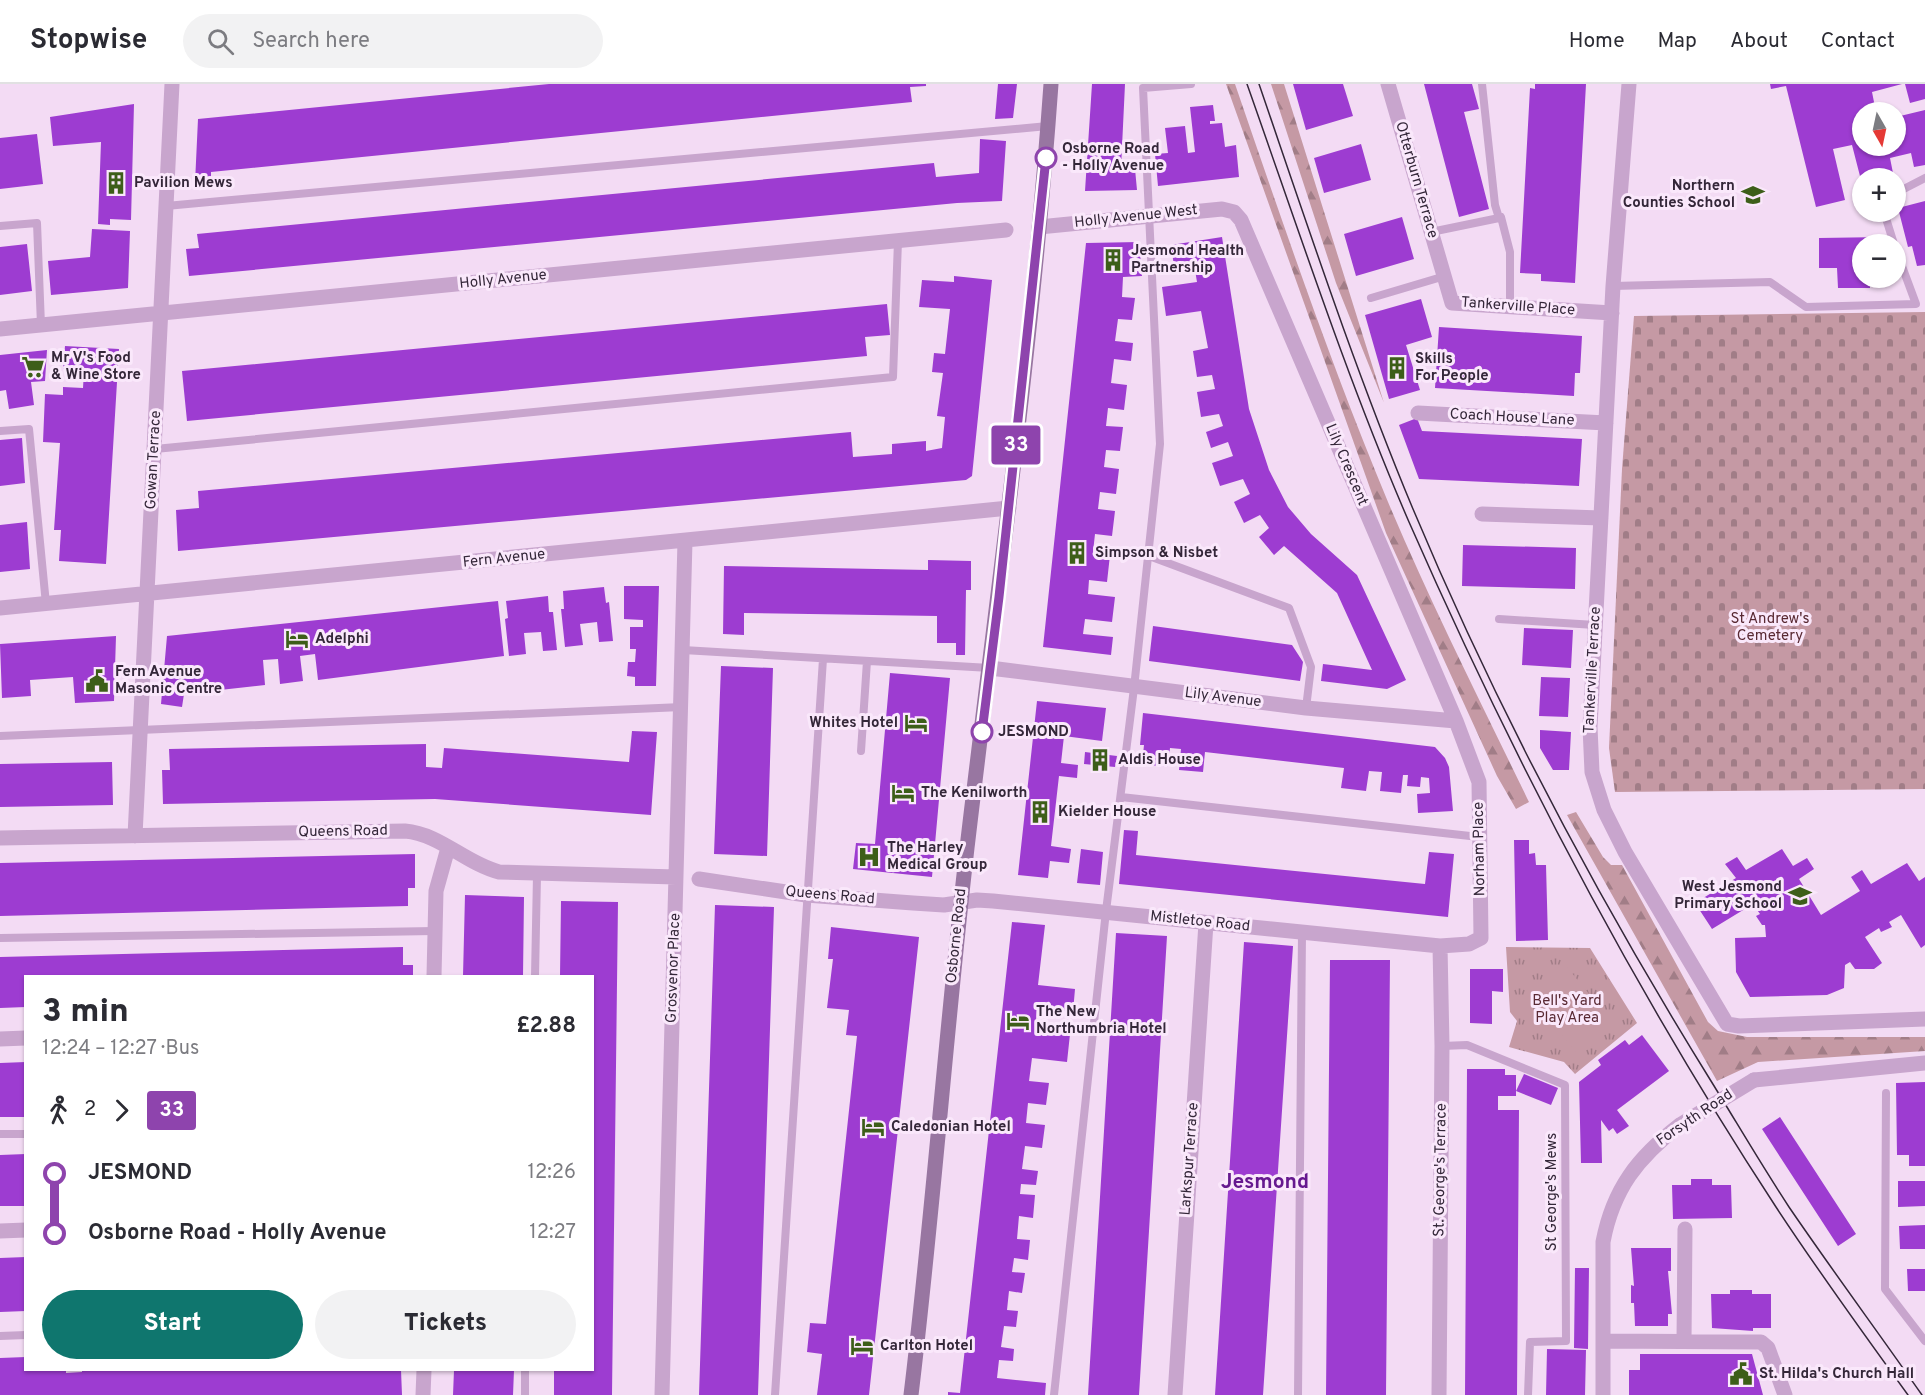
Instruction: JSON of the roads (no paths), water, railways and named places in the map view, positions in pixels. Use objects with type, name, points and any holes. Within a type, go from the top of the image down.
[{"type":"main road","name":"Osborne Road","points":[[910,1395],[961,902],[1009,508],[1039,227],[1051,84]]},
{"type":"street","name":"Gowan Terrace","points":[[135,836],[142,731],[146,594],[172,84]]},
{"type":"street","name":"Otterburn Terrace","points":[[1388,84],[1445,276]]},
{"type":"street","name":"Tankerville Terrace","points":[[1629,84],[1613,286],[1595,625],[1590,744],[1592,772],[1597,793],[1625,852],[1722,1020],[1727,1024],[1739,1026],[1925,1019]]},
{"type":"street","name":"Holly Avenue West","points":[[1039,227],[1222,209],[1234,212]]},
{"type":"street","name":"Lily Crescent","points":[[1234,212],[1241,220],[1456,721]]},
{"type":"street","name":"Holly Avenue","points":[[0,329],[1006,230]]},
{"type":"street","name":"Tankerville Place","points":[[1445,276],[1452,303],[1612,313]]},
{"type":"street","name":"Coach House Lane","points":[[1418,412],[1606,423]]},
{"type":"street","name":"Fern Avenue","points":[[0,608],[1009,508]]},
{"type":"street","points":[[1482,514],[1601,518]]},
{"type":"street","name":"Grosvenor Place","points":[[662,1395],[683,650],[684,541]]},
{"type":"street","name":"Lily Avenue","points":[[990,668],[1306,708],[1456,721]]},
{"type":"street","name":"Norham Place","points":[[1440,946],[1469,944],[1481,938],[1479,782],[1456,721]]},
{"type":"street","name":"Queens Road","points":[[0,838],[405,831],[430,837],[484,868],[537,875],[676,877]]},
{"type":"street","points":[[434,975],[436,891],[448,848]]},
{"type":"street","name":"Queens Road","points":[[699,879],[806,895],[945,905],[961,902]]},
{"type":"street","name":"Mistletoe Road","points":[[961,902],[977,900],[1106,911],[1440,946]]},
{"type":"street","name":"Larkspur Terrace","points":[[1174,1395],[1206,923]]},
{"type":"street","name":"St. George's Terrace","points":[[1439,1395],[1442,1046],[1440,946]]},
{"type":"street","points":[[0,1039],[24,1038]]},
{"type":"street","name":"Forsyth Road","points":[[1603,1395],[1603,1242],[1607,1222],[1627,1178],[1644,1155],[1680,1125],[1754,1080],[1925,1063]]},
{"type":"street","points":[[1684,1341],[1685,1229]]},
{"type":"street","points":[[0,1231],[24,1230]]},
{"type":"street","points":[[1603,1341],[1761,1342],[1768,1347],[1785,1395]]},
{"type":"street","points":[[423,1395],[424,1371]]},
{"type":"lane","points":[[1054,1395],[1106,911],[1134,688],[1160,444],[1143,88],[1191,84]]},
{"type":"lane","points":[[1482,84],[1495,205],[1499,218],[1501,217],[1510,252],[1510,306]]},
{"type":"lane","points":[[166,206],[1048,126]]},
{"type":"lane","points":[[1906,188],[1925,178]]},
{"type":"lane","points":[[1431,232],[1499,218]]},
{"type":"lane","points":[[0,226],[37,223],[41,326]]},
{"type":"lane","points":[[155,449],[893,377],[898,241]]},
{"type":"lane","points":[[1371,298],[1445,276]]},
{"type":"lane","points":[[1613,286],[1770,282],[1806,307],[1916,304],[1906,277]]},
{"type":"lane","points":[[0,431],[29,429],[46,604]]},
{"type":"lane","points":[[1149,556],[1290,608],[1311,667],[1306,708]]},
{"type":"lane","points":[[1499,619],[1595,625]]},
{"type":"lane","points":[[683,650],[990,668]]},
{"type":"lane","points":[[775,1395],[823,659]]},
{"type":"lane","points":[[861,751],[867,662]]},
{"type":"lane","points":[[0,736],[681,707]]},
{"type":"lane","points":[[1121,797],[1479,837]]},
{"type":"lane","points":[[535,975],[537,875]]},
{"type":"lane","points":[[0,938],[434,931]]},
{"type":"lane","points":[[1298,1395],[1302,932]]},
{"type":"lane","name":"St George's Mews","points":[[1442,1046],[1467,1045],[1565,1085],[1566,1341],[1530,1342],[1528,1395]]},
{"type":"lane","points":[[1886,1093],[1885,1289],[1925,1341]]},
{"type":"lane","points":[[0,1134],[24,1134]]},
{"type":"lane","points":[[0,1336],[24,1335]]},
{"type":"lane","points":[[525,1371],[525,1395]]},
{"type":"tram line","points":[[1247,84],[1324,304],[1386,468],[1449,611],[1533,786],[1625,957],[1673,1042],[1724,1125],[1808,1255],[1908,1395]]},
{"type":"tram line","points":[[1259,84],[1371,404],[1445,583],[1514,729],[1628,943],[1759,1160],[1805,1231],[1922,1395]]},
{"type":"place","name":"Osborne Road - Holly Avenue","points":[[1046,158]]},
{"type":"place","name":"Pavilion Mews","points":[[116,183]]},
{"type":"place","name":"Northern Counties School","points":[[1753,195]]},
{"type":"place","name":"Jesmond Health Partnership","points":[[1113,260]]},
{"type":"place","name":"Mr V's Food & Wine Store","points":[[33,367]]},
{"type":"place","name":"Skills For People","points":[[1397,368]]},
{"type":"place","name":"Simpson & Nisbet","points":[[1077,553]]},
{"type":"place","name":"Adelphi","points":[[297,639]]},
{"type":"place","name":"Fern Avenue Masonic Centre","points":[[97,681]]},
{"type":"place","name":"Whites Hotel","points":[[916,723]]},
{"type":"place","name":"JESMOND","points":[[982,732]]},
{"type":"place","name":"Aldis House","points":[[1100,760]]},
{"type":"place","name":"The Kenilworth","points":[[903,793]]},
{"type":"place","name":"Kielder House","points":[[1040,812]]},
{"type":"place","name":"The Harley Medical Group","points":[[869,857]]},
{"type":"place","name":"West Jesmond Primary School","points":[[1800,896]]},
{"type":"place","name":"The New Northumbria Hotel","points":[[1018,1021]]},
{"type":"place","name":"Caledonian Hotel","points":[[873,1127]]},
{"type":"place","name":"Carlton Hotel","points":[[862,1346]]},
{"type":"place","name":"St. Hilda's Church Hall","points":[[1741,1374]]},
{"type":"district","name":"Jesmond","points":[[1265,1182]]},
{"type":"park label","name":"St Andrew's Cemetery","points":[[1770,628]]},
{"type":"park label","name":"Bell's Yard Play Area","points":[[1567,1010]]}]
